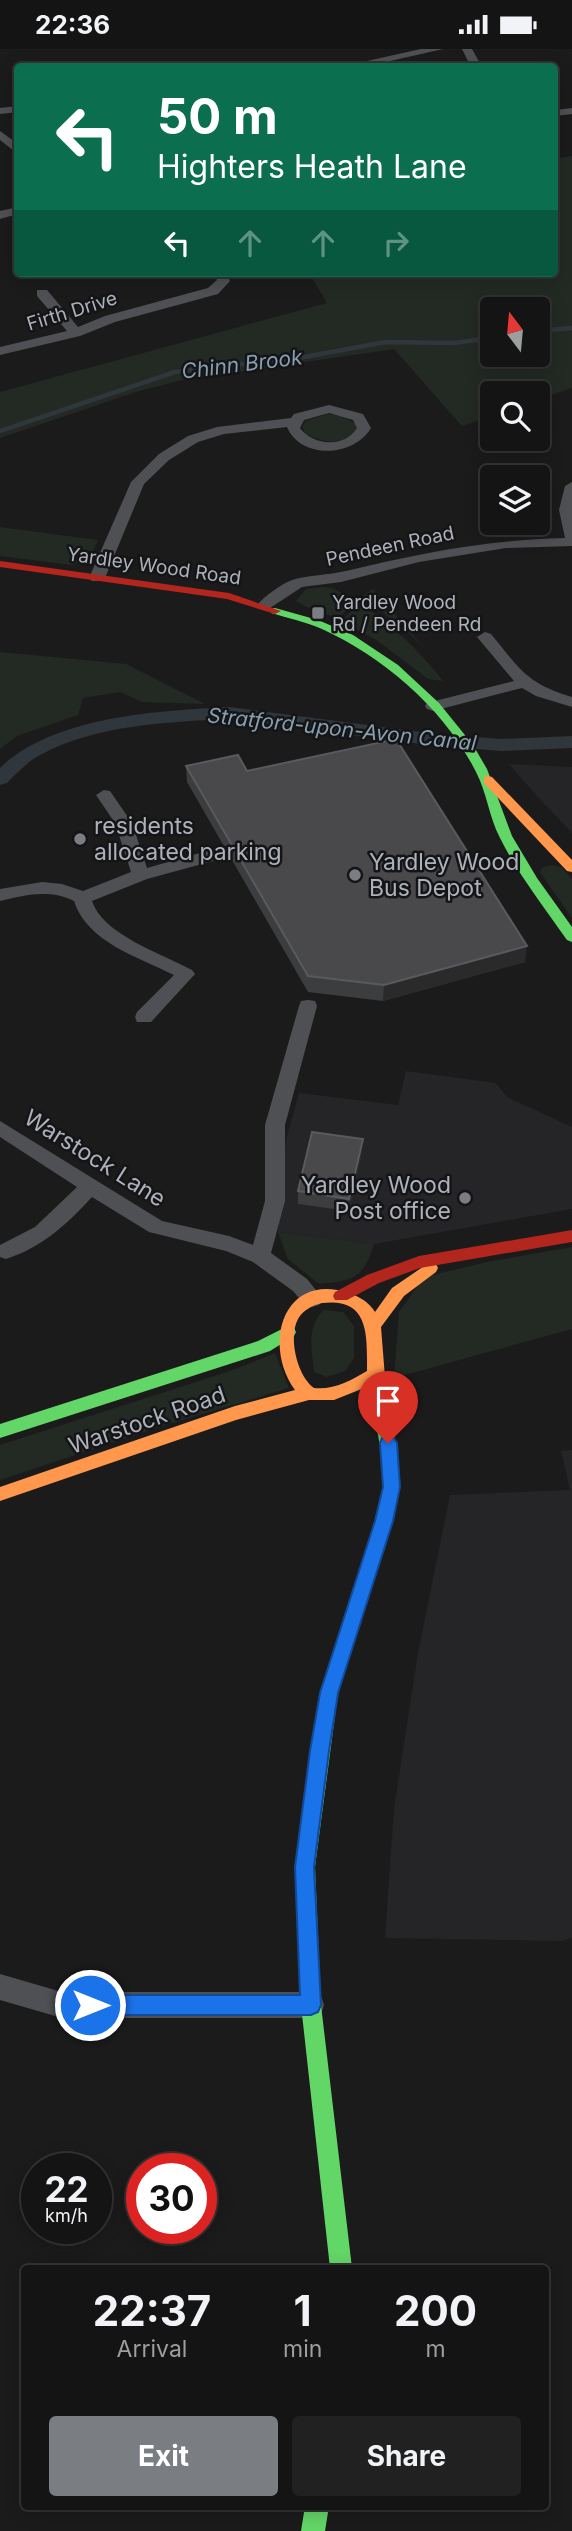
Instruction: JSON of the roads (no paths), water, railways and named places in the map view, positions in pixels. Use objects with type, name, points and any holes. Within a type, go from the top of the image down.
[{"type":"street","points":[[366,63],[438,49]]},
{"type":"street","points":[[0,134],[14,147]]},
{"type":"street","name":"Firth Drive","points":[[0,351],[75,333],[110,319],[213,291],[224,281],[222,277]]},
{"type":"street","points":[[42,293],[58,309],[75,333]]},
{"type":"street","points":[[97,578],[138,482],[164,457],[192,439],[222,429],[294,422],[307,413],[328,409],[358,417],[364,428],[356,439],[347,443],[323,446],[302,440],[295,434],[294,422]]},
{"type":"street","points":[[572,486],[566,510],[572,540]]},
{"type":"street","name":"Pendeen Road","points":[[265,605],[299,583],[341,577],[419,558],[506,544],[572,540]]},
{"type":"street","name":"Yardley Wood Road","points":[[0,564],[182,588],[265,605],[327,627],[399,671],[450,724],[548,863],[572,937]]},
{"type":"street","points":[[485,637],[524,683],[542,693],[572,702]]},
{"type":"street","points":[[433,706],[524,683]]},
{"type":"street","name":"Yardley Wood Road","points":[[484,774],[498,820],[548,863]]},
{"type":"street","points":[[104,795],[123,823],[141,875]]},
{"type":"street","points":[[82,898],[141,875],[207,857]]},
{"type":"street","points":[[0,895],[66,888],[82,898],[87,914],[104,932],[186,974],[144,1017]]},
{"type":"street","points":[[260,1256],[275,1201],[275,1125],[308,1006]]},
{"type":"street","name":"Warstock Lane","points":[[0,1128],[156,1227],[229,1244],[260,1256],[300,1285],[312,1299]]},
{"type":"street","points":[[6,1251],[25,1245],[50,1230],[91,1185]]},
{"type":"street","points":[[341,1296],[373,1279],[419,1262],[572,1236]]},
{"type":"street","points":[[374,1325],[382,1310],[410,1279],[449,1258]]},
{"type":"street","points":[[341,2265],[311,2005],[305,1867],[329,1693],[390,1496],[391,1463],[381,1399],[374,1375],[374,1325],[366,1309],[341,1296],[326,1295],[312,1299],[295,1311],[289,1321],[289,1362],[299,1385],[309,1393],[337,1393],[355,1387],[374,1375]]},
{"type":"street","name":"Warstock Road","points":[[0,1431],[264,1346],[288,1332]]},
{"type":"street","name":"Warstock Road","points":[[0,1494],[234,1413],[309,1393]]},
{"type":"street","points":[[337,1393],[384,1423]]},
{"type":"street","points":[[0,1987],[62,2005],[311,2005]]},
{"type":"street","points":[[313,2531],[316,2510]]},
{"type":"waterway","name":"Chinn Brook","points":[[550,330],[572,328]]},
{"type":"waterway","name":"Chinn Brook","points":[[0,431],[175,372],[304,357],[386,342],[454,343],[480,340]]},
{"type":"waterway","name":"Stratford-upon-Avon Canal","points":[[0,779],[33,751],[76,734],[128,723],[207,714],[229,713],[429,739],[501,745],[572,742]]},
{"type":"place","name":"Yardley Wood Rd / Pendeen Rd","points":[[318,613]]},
{"type":"place","name":"residents allocated parking","points":[[80,839]]},
{"type":"place","name":"Yardley Wood Bus Depot","points":[[355,875]]},
{"type":"place","name":"Yardley Wood Post office","points":[[465,1198]]}]
